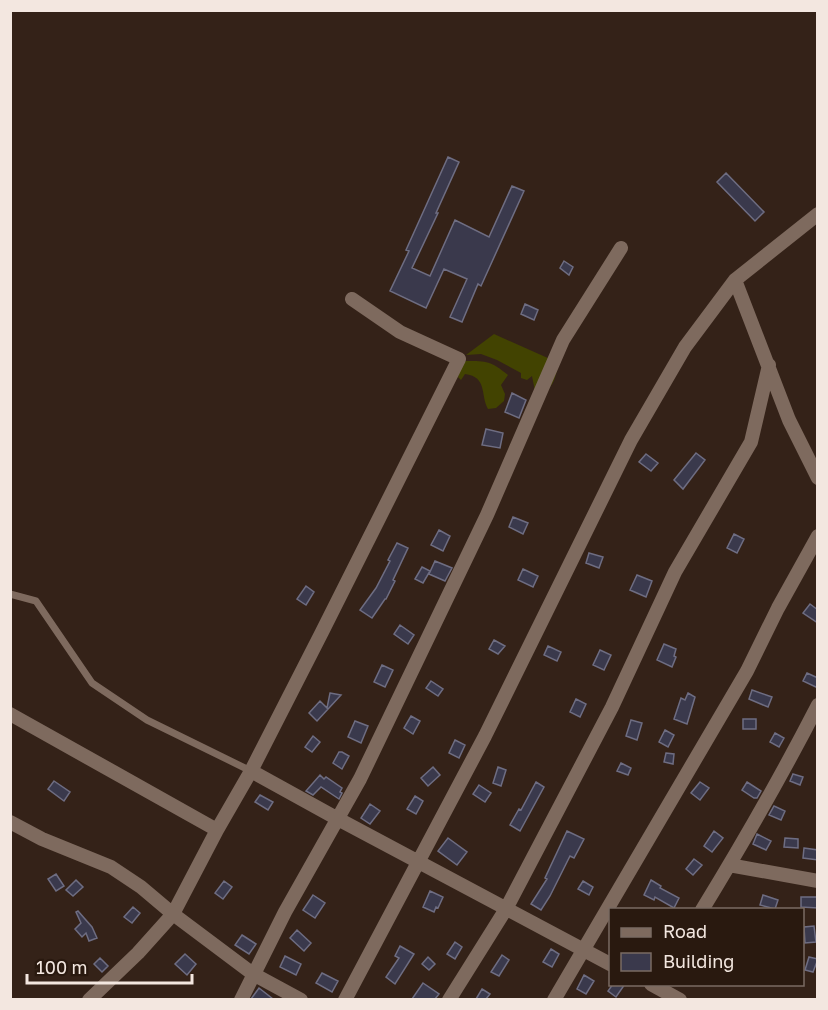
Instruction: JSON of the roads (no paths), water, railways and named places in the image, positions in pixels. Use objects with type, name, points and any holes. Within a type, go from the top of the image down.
[{"type":"street","points":[[345,999],[485,736],[631,440],[685,347],[735,280],[818,214]]},
{"type":"street","points":[[241,999],[285,912],[360,779],[487,515],[563,340],[621,248]]},
{"type":"street","points":[[735,280],[789,420],[818,478]]},
{"type":"street","points":[[89,999],[138,953],[173,914],[322,632],[459,359],[400,332],[352,299]]},
{"type":"street","points":[[449,999],[506,909],[612,707],[675,572],[751,442],[769,365]]},
{"type":"street","points":[[554,999],[747,671],[778,608],[818,536]]},
{"type":"street","points":[[703,908],[818,705]]},
{"type":"street","points":[[10,714],[217,830]]},
{"type":"street","points":[[250,771],[609,962]]},
{"type":"street","points":[[10,822],[42,839],[111,867],[141,887],[253,974],[301,999]]},
{"type":"street","points":[[729,865],[818,880]]},
{"type":"street","points":[[656,986],[680,999]]},
{"type":"lane","points":[[10,594],[36,600],[92,683],[147,720],[250,771]]}]
